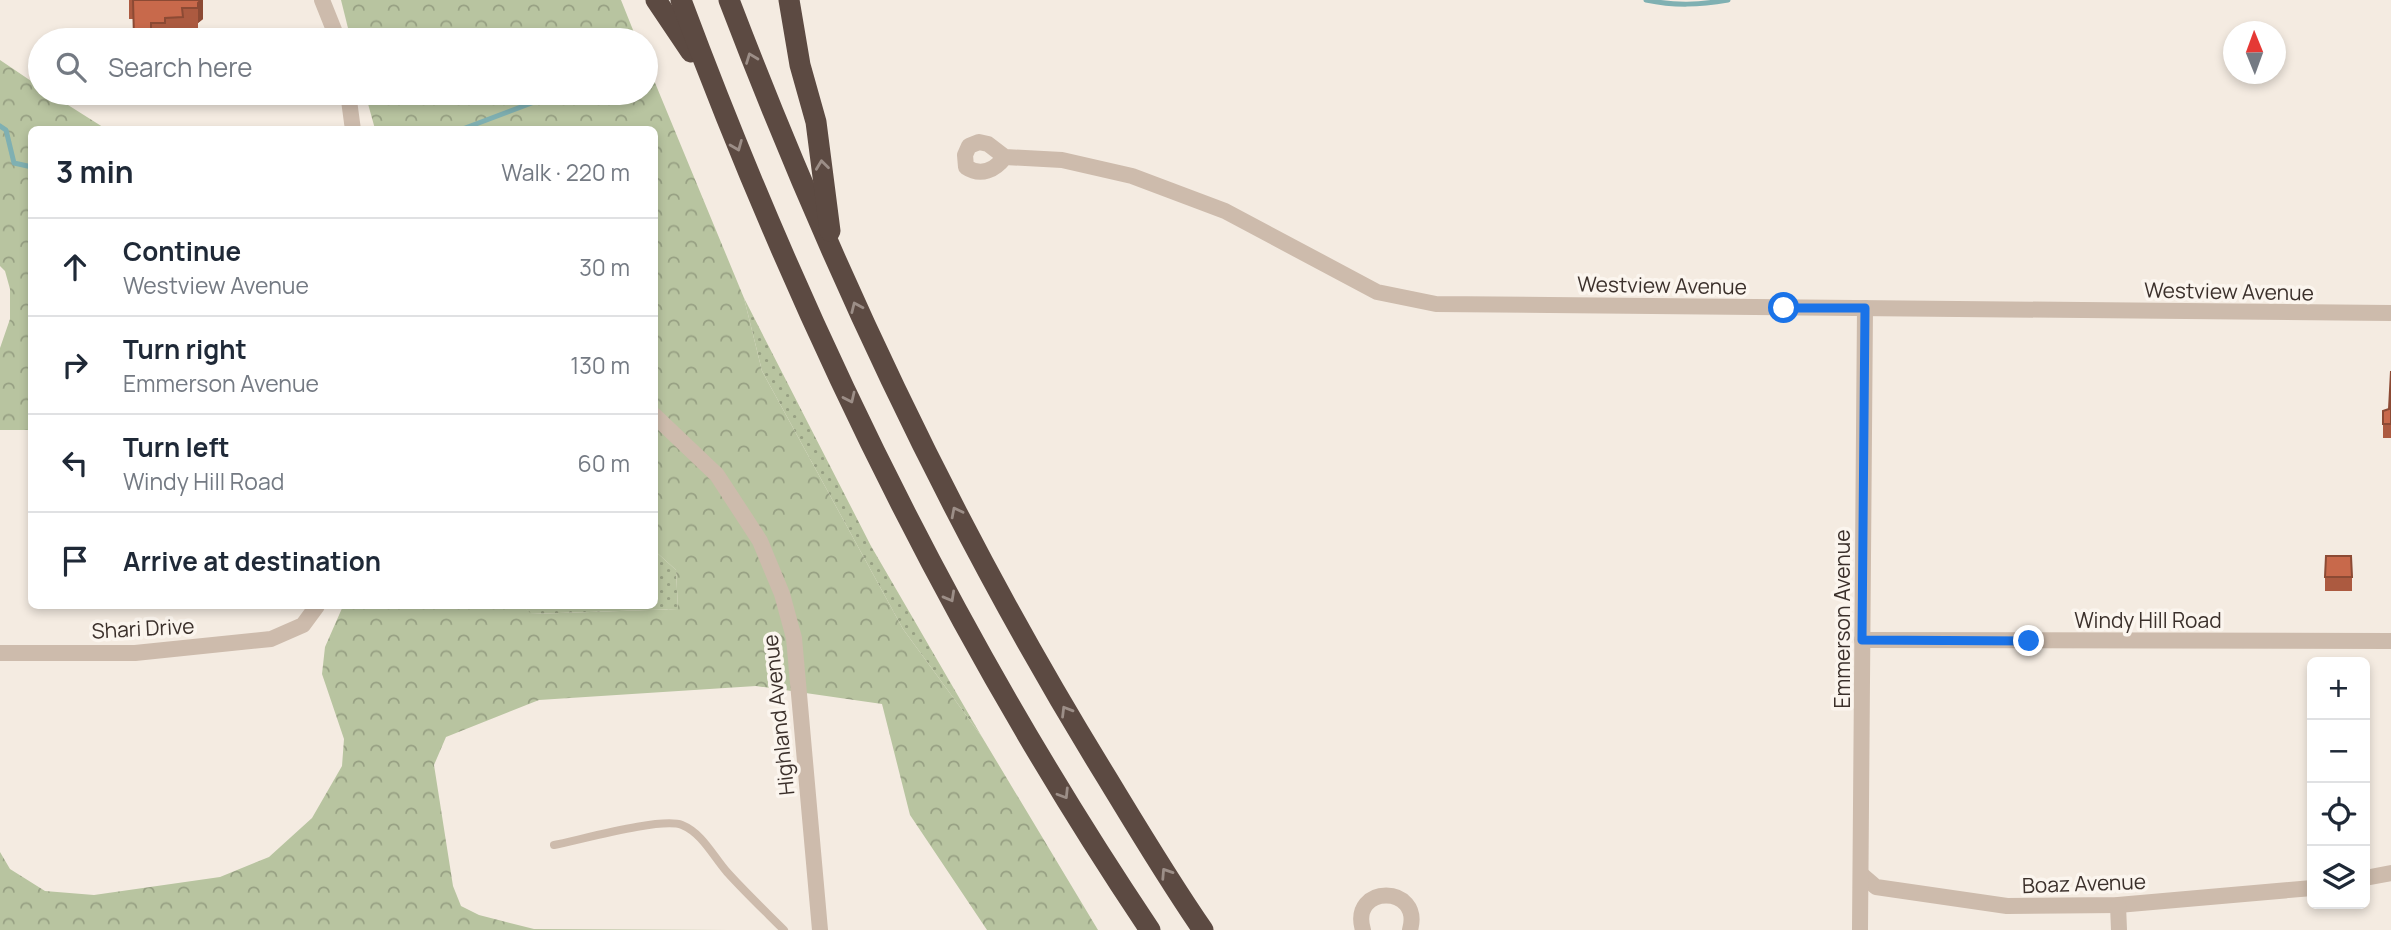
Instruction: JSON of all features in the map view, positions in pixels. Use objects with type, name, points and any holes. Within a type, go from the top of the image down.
[{"type":"highway","points":[[656,0],[711,82]]},
{"type":"highway","points":[[681,0],[760,201],[810,314],[906,515],[1031,738],[1150,930]]},
{"type":"highway","points":[[729,0],[796,171],[914,429],[1002,598],[1096,761],[1203,930]]},
{"type":"highway","points":[[789,0],[800,65],[816,122],[834,257]]},
{"type":"street","points":[[322,0],[333,28]]},
{"type":"street","points":[[350,105],[352,126]]},
{"type":"street","name":"Westview Avenue","points":[[1005,158],[1062,160],[1132,176],[1225,211],[1377,292],[1436,304],[2391,313]]},
{"type":"street","name":"Emmerson Avenue","points":[[1860,930],[1865,308]]},
{"type":"street","name":"Highland Avenue","points":[[658,419],[717,475],[760,541],[782,594],[794,638],[820,930]]},
{"type":"street","name":"Shari Drive","points":[[0,653],[135,653],[271,639],[303,625],[315,609]]},
{"type":"street","name":"Windy Hill Road","points":[[1862,640],[2391,641]]},
{"type":"street","points":[[2370,877],[2391,873]]},
{"type":"street","name":"Boaz Avenue","points":[[1862,875],[1876,887],[2007,906],[2118,905],[2307,888]]},
{"type":"street","points":[[1363,930],[1360,921],[1364,907],[1375,897],[1390,895],[1404,902],[1409,908],[1412,916],[1410,930]]},
{"type":"street","points":[[2118,905],[2119,930]]},
{"type":"lane","points":[[554,845],[653,825],[682,825],[697,834],[726,871],[784,930]]},
{"type":"green space","points":[[341,0],[621,0],[632,28],[348,28]]},
{"type":"green space","points":[[0,60],[28,79],[28,105],[68,105],[101,126],[28,126],[28,430],[0,430],[0,348],[10,319],[10,289],[5,271],[0,266]]},
{"type":"green space","points":[[658,90],[744,298],[762,371],[903,629],[982,737],[1098,930],[987,930],[910,815],[882,704],[756,686],[539,700],[446,737],[434,765],[453,886],[461,906],[479,915],[534,929],[728,930],[0,930],[0,852],[10,869],[45,891],[94,895],[220,877],[269,857],[312,818],[342,766],[344,739],[322,674],[325,647],[342,609],[527,609],[531,614],[678,609],[676,570],[658,554],[658,126],[374,126],[368,105],[658,105]]},
{"type":"green space","points":[[744,298],[871,546],[982,737],[903,629],[762,371]]},
{"type":"green space","points":[[658,554],[676,570],[678,609],[530,614],[526,609],[658,609]]},
{"type":"building","points":[[133,0],[201,0],[198,8],[182,8],[183,17],[165,18],[165,23],[151,23],[151,28],[134,28]]},
{"type":"building","points":[[2391,371],[2391,424],[2383,424],[2383,411],[2389,409]]},
{"type":"building","points":[[2326,556],[2351,556],[2352,577],[2325,577]]},
{"type":"waterway","points":[[1646,0],[1687,4],[1728,0]]},
{"type":"waterway","points":[[471,126],[526,105]]},
{"type":"waterway","points":[[0,126],[6,130],[14,163],[28,166]]},
{"type":"route","points":[[1784,308],[1865,308],[1862,640],[2029,641]]}]
